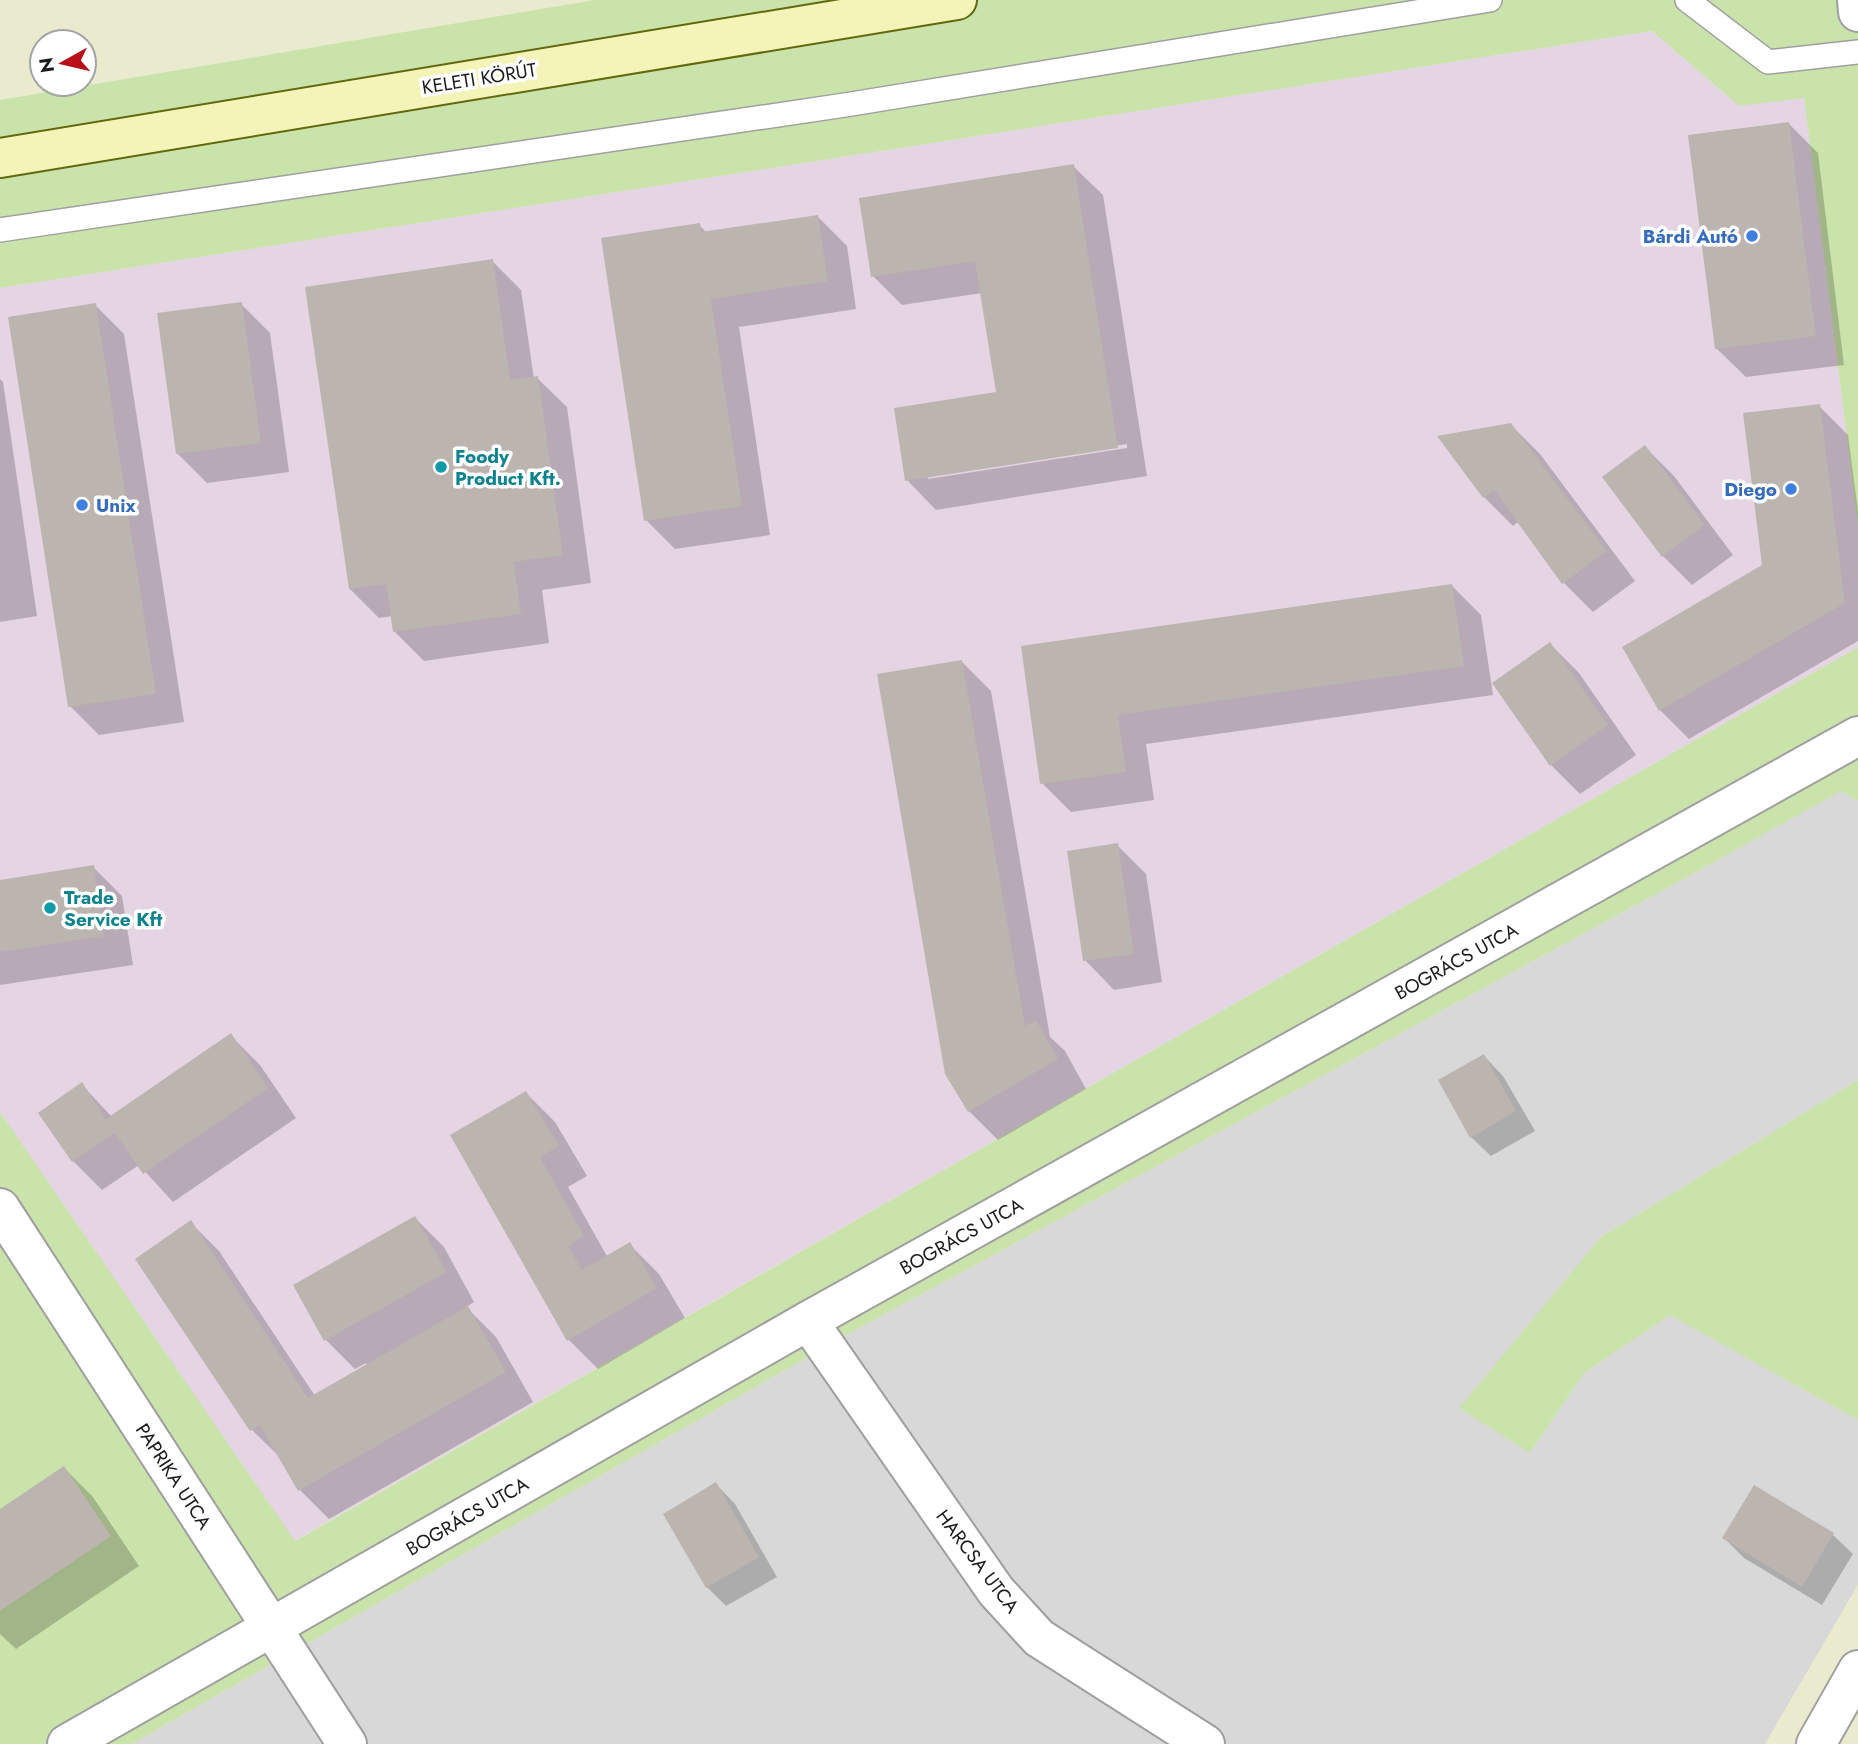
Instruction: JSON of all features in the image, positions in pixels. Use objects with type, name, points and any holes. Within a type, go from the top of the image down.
[{"type":"main road","name":"KELETI KÖRÚT","points":[[0,158],[957,0]]},
{"type":"street","points":[[1857,0],[1858,12]]},
{"type":"street","name":"BOGRÁCS UTCA","points":[[67,1744],[808,1321],[1858,736]]},
{"type":"street","name":"PAPRIKA UTCA","points":[[0,1208],[347,1744]]},
{"type":"street","name":"HARCSA UTCA","points":[[808,1321],[996,1591],[1039,1638],[1205,1744]]},
{"type":"street","points":[[1816,1744],[1858,1670]]},
{"type":"lane","points":[[0,230],[859,103],[1490,0]]},
{"type":"lane","points":[[1687,0],[1769,62],[1858,52]]},
{"type":"shaded area","points":[[1652,31],[1739,106],[1804,97],[1858,525],[1858,647],[294,1541],[0,1112],[0,288]]},
{"type":"shaded area","points":[[1841,790],[1858,801],[1858,1080],[1601,1237],[1530,1453],[1584,1373],[1670,1314],[1858,1420],[1858,1585],[1765,1744],[132,1744],[843,1337],[1671,886]]},
{"type":"green space","points":[[0,0],[595,0],[98,84],[98,28],[28,28],[28,95],[0,100]]},
{"type":"green space","points":[[595,0],[1858,0],[1858,525],[1804,98],[1739,106],[1652,31],[0,288],[0,100],[28,95],[28,98],[98,98],[98,84]]},
{"type":"green space","points":[[1858,647],[1858,801],[1841,791],[843,1337],[132,1744],[0,1744],[0,1112],[295,1541]]},
{"type":"green space","points":[[1858,1080],[1858,1420],[1670,1315],[1584,1373],[1530,1453],[1459,1408],[1601,1237]]},
{"type":"green space","points":[[1858,1585],[1858,1744],[1765,1744]]},
{"type":"building","name":"Bárdi Autó","points":[[1789,122],[1816,336],[1715,349],[1688,135]]},
{"type":"building","points":[[1074,164],[1118,448],[905,481],[894,408],[996,392],[975,261],[871,277],[859,198]]},
{"type":"building","points":[[818,215],[828,281],[711,299],[742,506],[644,521],[601,238],[700,223],[701,232]]},
{"type":"building","name":"Foody Product Kft.","points":[[493,259],[510,380],[538,376],[563,555],[514,562],[521,614],[393,632],[386,584],[349,589],[305,287]]},
{"type":"building","points":[[242,302],[261,443],[176,454],[157,313]]},
{"type":"building","name":"Unix","points":[[96,303],[156,694],[68,707],[8,317]]},
{"type":"building","name":"Diego","points":[[1820,404],[1845,603],[1659,711],[1622,647],[1762,565],[1743,413]]},
{"type":"building","points":[[1511,423],[1607,551],[1562,584],[1494,490],[1483,498],[1437,436]]},
{"type":"building","points":[[1645,445],[1705,525],[1662,557],[1602,477]]},
{"type":"building","points":[[1452,584],[1464,666],[1118,715],[1126,772],[1040,784],[1021,646]]},
{"type":"building","points":[[1550,642],[1608,725],[1550,766],[1492,683]]},
{"type":"building","points":[[962,660],[1025,1026],[1036,1020],[1058,1059],[968,1112],[945,1074],[877,674]]},
{"type":"building","points":[[1118,843],[1134,954],[1083,961],[1067,851]]},
{"type":"building","name":"Trade Service Kft","points":[[94,865],[104,936],[0,952],[0,880]]},
{"type":"building","points":[[231,1033],[268,1088],[143,1174],[115,1133],[72,1162],[38,1113],[82,1082],[106,1119]]},
{"type":"building","points":[[1484,1054],[1516,1111],[1470,1138],[1438,1080]]},
{"type":"building","points":[[526,1091],[559,1146],[540,1157],[584,1236],[568,1246],[582,1270],[630,1242],[657,1288],[567,1341],[450,1135]]},
{"type":"building","points":[[415,1216],[447,1272],[324,1341],[293,1285]]},
{"type":"building","points":[[191,1220],[308,1398],[468,1306],[506,1372],[298,1491],[260,1425],[250,1431],[135,1259]]},
{"type":"building","points":[[64,1466],[111,1536],[0,1611],[0,1509]]},
{"type":"building","points":[[716,1482],[759,1557],[706,1588],[663,1514]]},
{"type":"building","points":[[1754,1485],[1834,1533],[1802,1587],[1722,1538]]},
{"type":"place","name":"Bárdi Autó","points":[[1752,236]]},
{"type":"place","name":"Foody Product Kft.","points":[[441,467]]},
{"type":"place","name":"Diego","points":[[1791,489]]},
{"type":"place","name":"Unix","points":[[82,505]]},
{"type":"place","name":"Trade Service Kft","points":[[50,908]]}]
